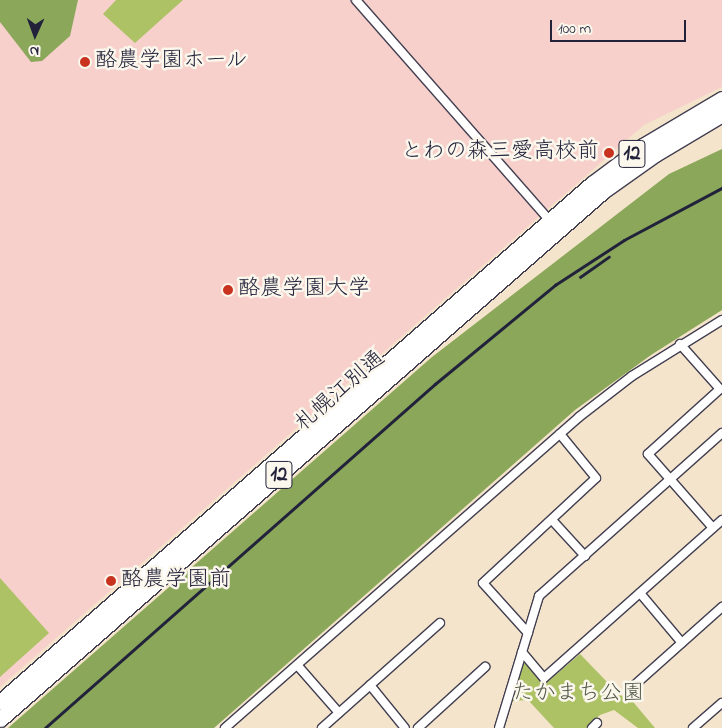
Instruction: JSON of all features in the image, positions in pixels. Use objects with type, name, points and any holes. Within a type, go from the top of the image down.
[{"type":"highway","name":"札幌江別通","points":[[0,719],[554,226],[629,156],[722,99]]},
{"type":"highway","name":"札幌江別通","points":[[0,702],[554,226],[633,169],[722,114]]},
{"type":"street","points":[[356,0],[554,226]]},
{"type":"street","points":[[225,728],[298,666],[560,434],[632,376],[680,344],[722,320]]},
{"type":"street","points":[[680,344],[720,389],[648,454],[713,528]]},
{"type":"street","points":[[498,728],[539,596],[722,433]]},
{"type":"street","points":[[528,633],[483,583],[596,478],[560,434]]},
{"type":"street","points":[[552,520],[585,556]]},
{"type":"street","points":[[522,652],[544,678],[722,520]]},
{"type":"street","points":[[640,593],[682,643]]},
{"type":"street","points":[[629,690],[721,609]]},
{"type":"street","points":[[322,728],[440,622]]},
{"type":"street","points":[[298,666],[338,713]]},
{"type":"street","points":[[418,728],[485,667]]},
{"type":"street","points":[[370,685],[406,728]]},
{"type":"street","points":[[693,728],[722,703]]},
{"type":"shaded area","name":"酪農学園大学","points":[[0,0],[722,0],[722,87],[644,125],[0,687]]},
{"type":"green space","points":[[0,0],[78,0],[70,36],[42,61],[31,62],[0,22]]},
{"type":"green space","points":[[116,0],[183,0],[135,43],[103,14]]},
{"type":"green space","points":[[722,149],[722,310],[651,355],[575,410],[214,728],[8,728],[432,357],[669,174]]},
{"type":"green space","points":[[0,578],[49,633],[0,677]]},
{"type":"green space","name":"たかまち公園","points":[[580,654],[611,686],[611,694],[629,697],[655,728],[638,728],[614,710],[600,715],[586,728],[554,728],[528,700],[510,701],[523,663],[527,663],[545,684]]},
{"type":"railway","points":[[45,728],[435,384],[555,285],[624,240],[722,188]]},
{"type":"railway","points":[[580,277],[609,257]]},
{"type":"place","name":"酪農学園ホール","points":[[85,62]]},
{"type":"place","name":"とわの森三愛高校前","points":[[609,153]]},
{"type":"place","name":"酪農学園大学","points":[[228,290]]},
{"type":"place","name":"酪農学園前","points":[[111,581]]}]
